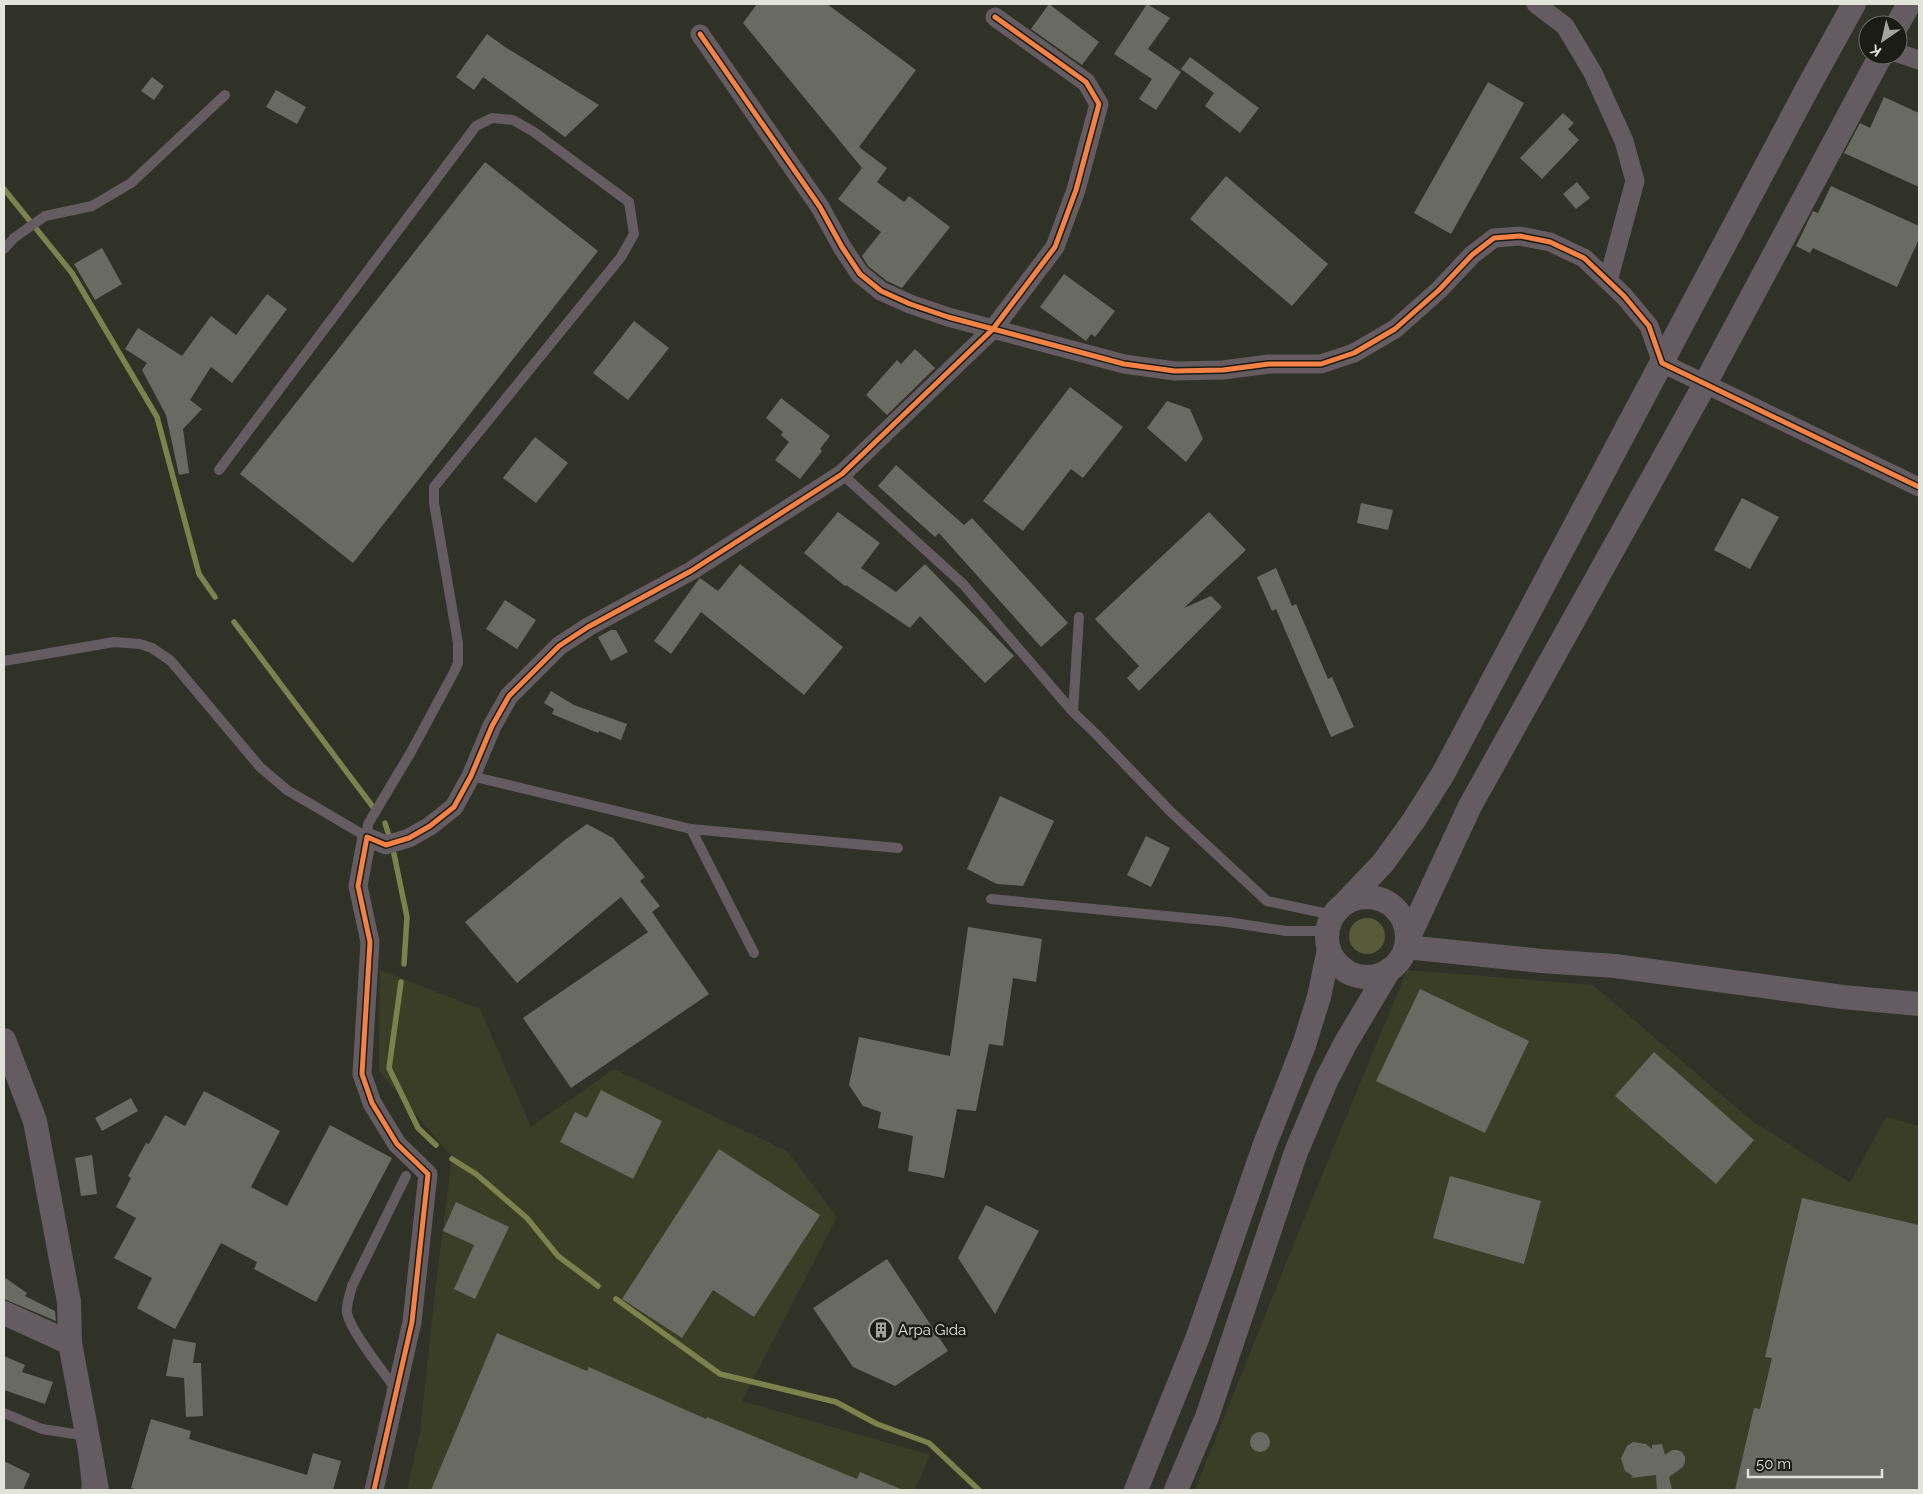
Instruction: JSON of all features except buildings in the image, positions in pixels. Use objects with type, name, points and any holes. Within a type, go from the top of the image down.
[{"type":"street","points":[[1536,4],[1565,26],[1594,73],[1624,141],[1635,181],[1608,281]]},
{"type":"street","points":[[1136,1490],[1197,1340],[1265,1144],[1304,1045],[1319,997],[1334,924],[1383,863],[1414,820],[1442,774],[1854,4]]},
{"type":"street","points":[[1903,15],[1909,4]]},
{"type":"street","points":[[374,1490],[412,1322],[428,1174],[397,1144],[372,1103],[362,1074],[370,942],[358,886],[367,838],[386,845],[410,838],[430,826],[454,807],[471,776],[492,726],[509,696],[560,646],[588,627],[690,571],[842,474],[993,329],[1055,247],[1076,190],[1100,104],[1086,82],[995,17]]},
{"type":"street","points":[[700,34],[820,207],[842,247],[860,274],[881,291],[910,304],[948,317],[1124,364],[1175,371],[1223,370],[1269,364],[1321,364],[1354,353],[1395,328],[1439,290],[1472,255],[1494,238],[1520,236],[1550,242],[1584,258],[1624,296],[1649,326],[1662,363],[1919,487]]},
{"type":"street","points":[[1176,1490],[1207,1418],[1296,1152],[1337,1059],[1389,970],[1399,960],[1470,806],[1705,384],[1876,65]]},
{"type":"street","points":[[1389,970],[1378,975],[1365,976],[1354,974],[1343,968],[1334,960],[1334,924],[1357,898],[1370,896],[1382,899],[1393,906],[1402,916],[1406,928],[1406,944]]},
{"type":"street","points":[[1406,944],[1542,961],[1615,966],[1843,997],[1919,1004]]},
{"type":"street","points":[[4,1040],[36,1121],[69,1302],[70,1343],[97,1490]]},
{"type":"street","points":[[4,1313],[70,1343]]},
{"type":"street","points":[[89,1443],[93,1490]]},
{"type":"lane","points":[[4,249],[14,238],[45,216],[92,206],[131,183],[225,95]]},
{"type":"lane","points":[[4,661],[114,642],[133,643],[152,648],[171,661],[260,768],[288,790],[367,838],[368,824],[415,744],[458,663],[458,643],[433,496],[434,487],[621,257],[634,234],[629,202],[534,132],[513,120],[492,118],[476,126],[219,470]]},
{"type":"lane","points":[[842,474],[963,584],[1073,712],[1095,732],[1171,812],[1267,901],[1334,924]]},
{"type":"lane","points":[[1073,712],[1079,617]]},
{"type":"lane","points":[[471,776],[691,829],[898,848]]},
{"type":"lane","points":[[691,829],[754,953]]},
{"type":"lane","points":[[991,898],[1228,922],[1286,931],[1334,924]]},
{"type":"lane","points":[[397,1390],[351,1326],[347,1312],[352,1286],[406,1176]]},
{"type":"lane","points":[[4,1413],[42,1429],[89,1443]]},
{"type":"shaded area","points":[[1367,918],[1374,919],[1380,923],[1384,929],[1384,943],[1380,949],[1374,953],[1367,954],[1360,953],[1354,949],[1350,943],[1349,936],[1350,929],[1354,923],[1360,919]]},
{"type":"shaded area","points":[[380,970],[480,1009],[531,1127],[614,1069],[787,1151],[837,1217],[742,1401],[930,1455],[915,1490],[407,1490],[420,1432],[452,1157],[379,1071]]},
{"type":"shaded area","points":[[1407,970],[1593,985],[1752,1121],[1850,1183],[1886,1117],[1919,1126],[1919,1490],[1195,1490]]},
{"type":"waterway","points":[[4,189],[72,273],[157,417],[199,574],[215,597]]},
{"type":"waterway","points":[[234,622],[373,807]]},
{"type":"waterway","points":[[385,823],[390,839]]},
{"type":"waterway","points":[[394,854],[407,917],[404,964]]},
{"type":"waterway","points":[[401,982],[389,1068],[418,1128],[436,1145]]},
{"type":"waterway","points":[[452,1159],[476,1174],[527,1218],[558,1256],[598,1286]]},
{"type":"waterway","points":[[616,1299],[720,1374],[836,1402],[877,1424],[929,1443],[979,1490]]},
{"type":"cycle path","points":[[374,1490],[412,1322],[428,1174],[397,1144],[372,1103],[362,1074],[370,942],[358,886],[367,837],[386,845],[409,838],[430,826],[454,807],[471,776],[492,726],[509,696],[559,646],[588,627],[691,571],[842,474],[993,329],[1055,247],[1076,190],[1099,104],[1086,82],[995,17]]},
{"type":"cycle path","points":[[700,34],[820,207],[842,247],[860,274],[881,291],[910,304],[948,317],[1124,364],[1175,371],[1223,370],[1269,364],[1321,364],[1354,353],[1395,329],[1439,290],[1472,255],[1494,238],[1520,236],[1550,242],[1584,258],[1624,296],[1649,326],[1662,363],[1919,487]]},
{"type":"place","name":"Arpa Gıda","points":[[881,1330]]}]
